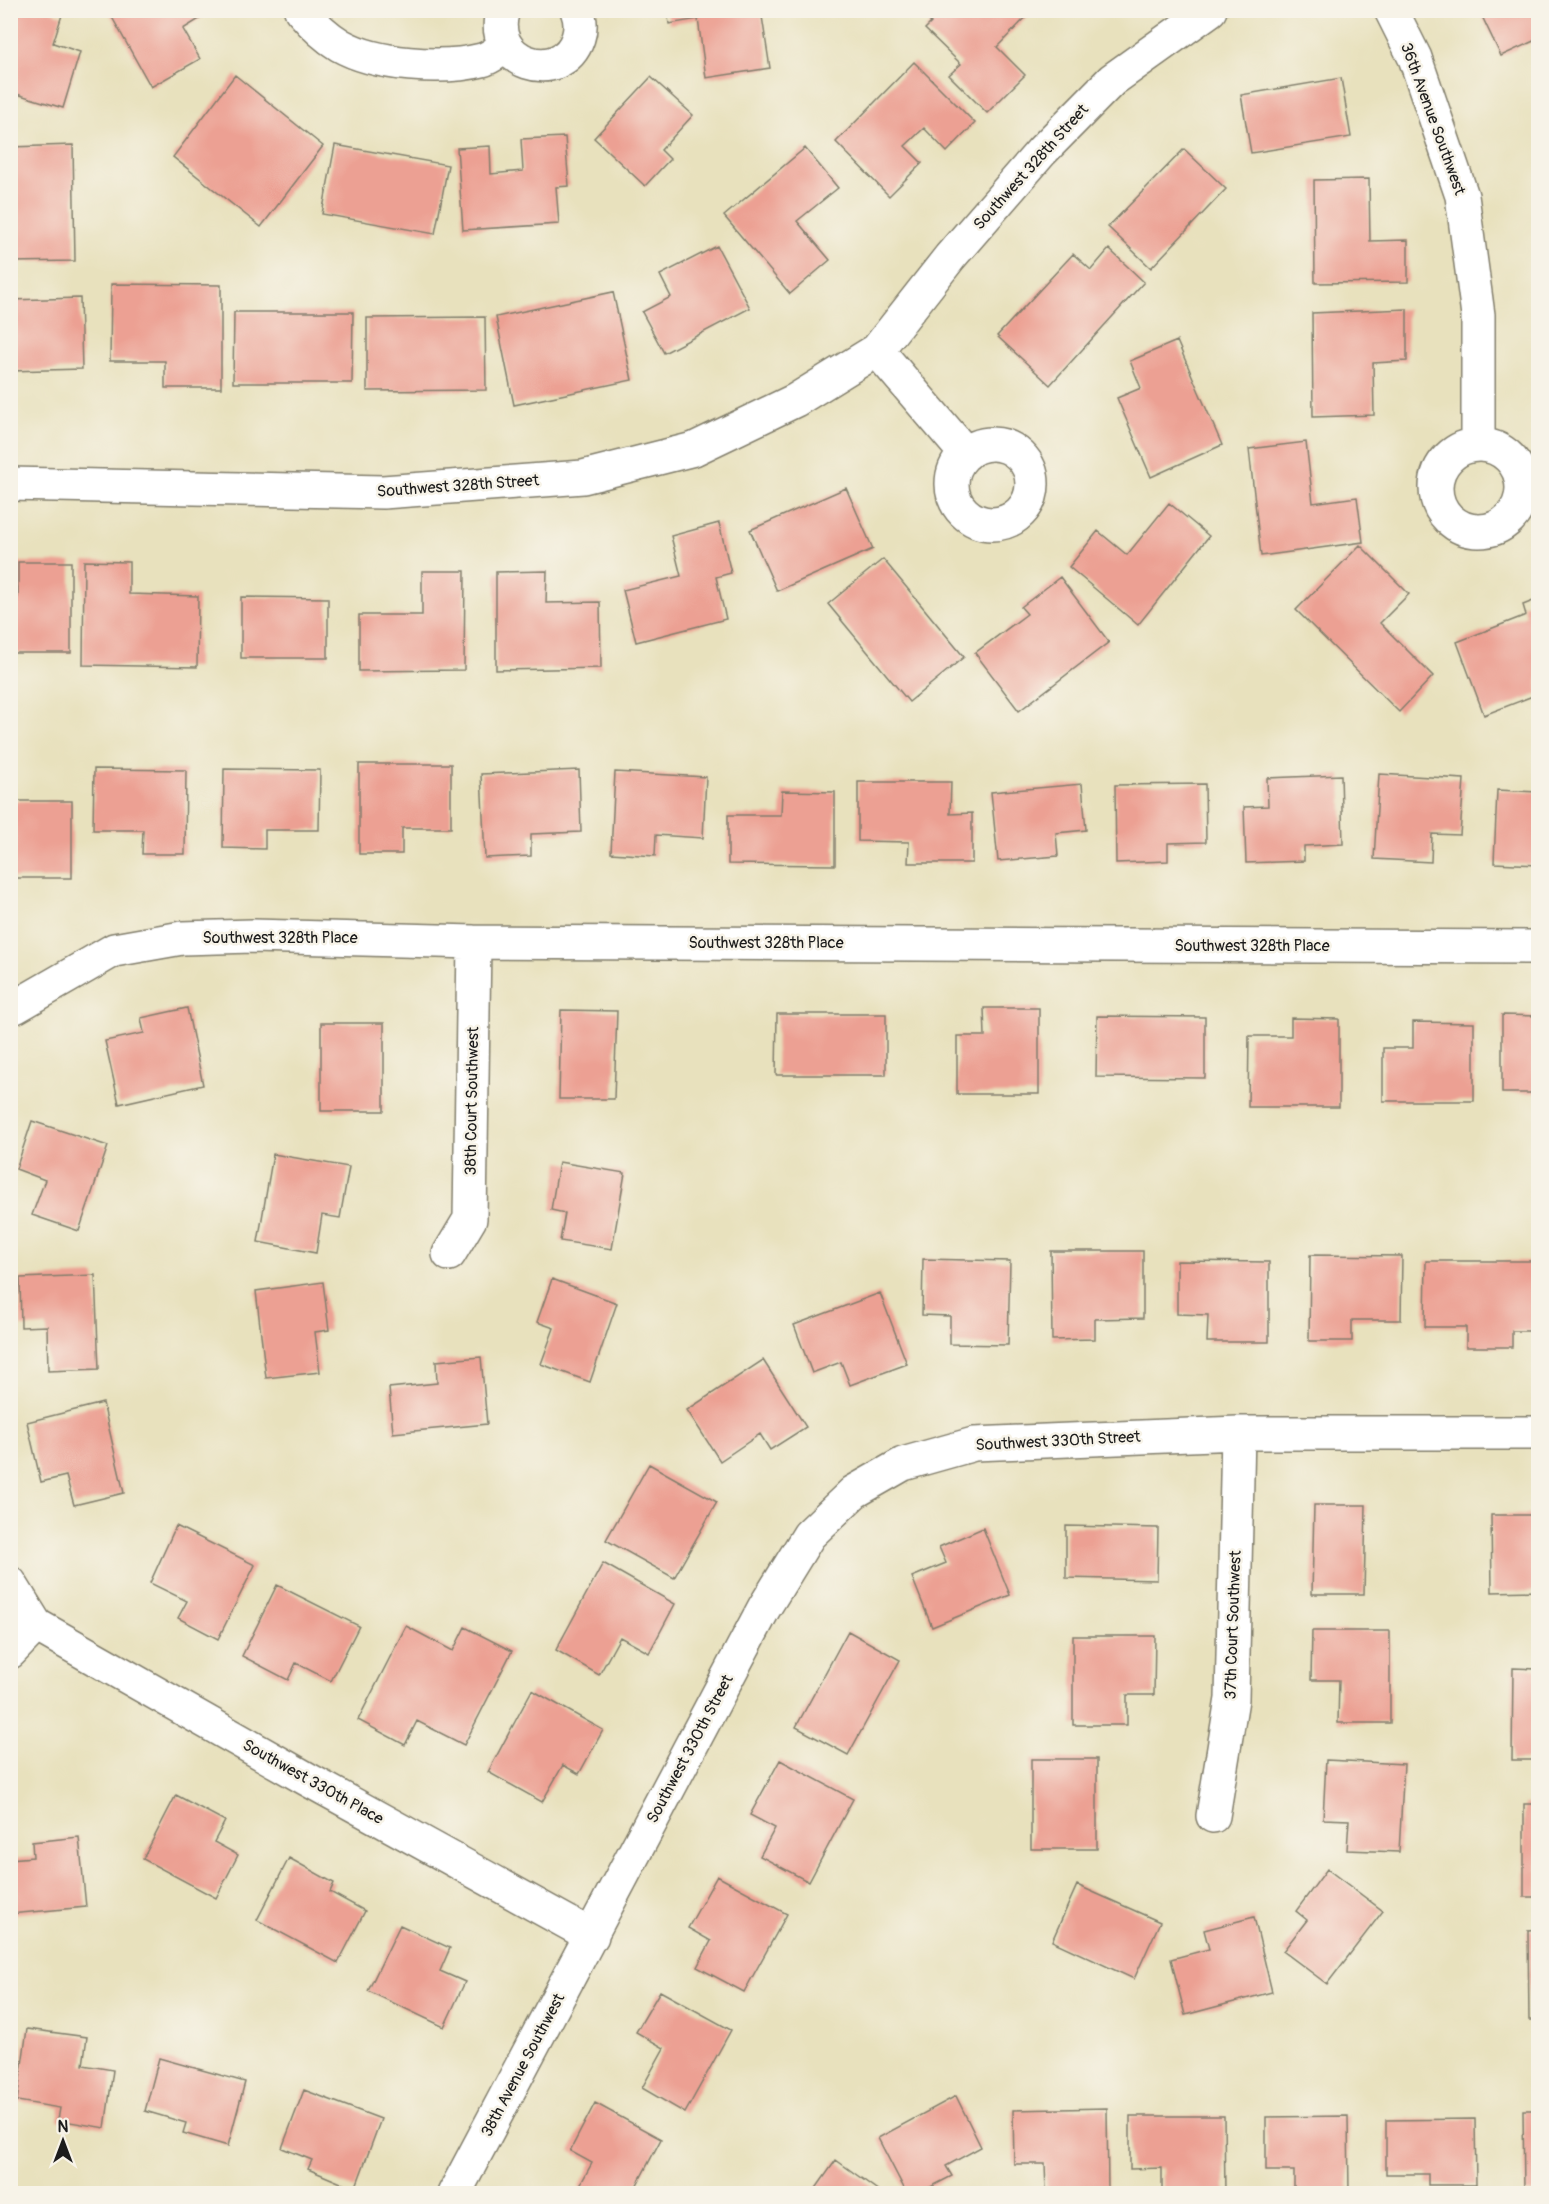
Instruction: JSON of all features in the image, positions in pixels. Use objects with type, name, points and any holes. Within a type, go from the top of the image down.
[{"type":"street","points":[[301,10],[314,25],[340,45],[372,57],[412,64],[449,65],[484,60],[506,46]]},
{"type":"street","points":[[503,10],[500,20],[501,33],[506,46],[515,57],[527,64],[541,66],[567,56],[576,44],[580,31],[580,17],[577,10]]},
{"type":"street","name":"Southwest 328th Street","points":[[10,484],[383,492],[583,477],[694,449],[796,400],[877,350],[950,257],[1042,152],[1112,80],[1210,10]]},
{"type":"street","name":"36th Avenue Southwest","points":[[1391,10],[1415,58],[1462,196],[1478,315],[1478,445]]},
{"type":"street","points":[[877,350],[966,453]]},
{"type":"street","name":"Southwest 328th Place","points":[[12,1008],[114,950],[182,938],[253,936],[474,942],[1539,947]]},
{"type":"street","name":"38th Court Southwest","points":[[449,1254],[470,1219],[474,942]]},
{"type":"street","name":"Southwest 330th Street","points":[[592,1936],[764,1608],[809,1535],[854,1492],[903,1464],[974,1444],[1238,1433],[1539,1433]]},
{"type":"street","name":"37th Court Southwest","points":[[1213,1816],[1232,1699],[1238,1433]]},
{"type":"street","points":[[10,1583],[36,1625],[10,1652]]},
{"type":"street","name":"Southwest 330th Place","points":[[36,1625],[306,1779],[592,1936]]},
{"type":"street","name":"38th Avenue Southwest","points":[[454,2193],[592,1936]]},
{"type":"building","points":[[10,10],[47,10],[62,15],[53,43],[80,52],[63,108],[10,92]]},
{"type":"building","points":[[108,10],[214,10],[183,29],[200,59],[151,87]]},
{"type":"building","points":[[667,10],[761,10],[770,68],[706,78],[698,19],[669,24]]},
{"type":"building","points":[[919,10],[1033,10],[997,47],[1025,75],[987,113],[949,75],[961,64],[925,29],[931,23]]},
{"type":"building","points":[[1479,10],[1538,10],[1538,24],[1535,25],[1538,39],[1501,56]]},
{"type":"building","points":[[914,62],[975,123],[947,152],[924,128],[905,146],[922,163],[889,196],[836,142]]},
{"type":"building","points":[[235,75],[323,146],[261,227],[173,157]]},
{"type":"building","points":[[651,77],[693,115],[661,150],[670,159],[645,186],[594,138]]},
{"type":"building","points":[[1341,78],[1351,137],[1251,153],[1241,95]]},
{"type":"building","points":[[565,137],[569,186],[556,187],[559,224],[463,230],[457,148],[490,146],[491,174],[523,171],[521,139]]},
{"type":"building","points":[[73,145],[75,261],[10,262],[10,147]]},
{"type":"building","points":[[335,145],[448,165],[435,234],[322,214]]},
{"type":"building","points":[[805,148],[838,188],[797,221],[830,260],[790,294],[724,216]]},
{"type":"building","points":[[1184,149],[1226,189],[1151,268],[1108,227]]},
{"type":"building","points":[[1369,179],[1370,241],[1408,240],[1408,282],[1315,283],[1314,180]]},
{"type":"building","points":[[717,246],[750,308],[664,353],[642,312],[671,297],[660,275]]},
{"type":"building","points":[[1109,249],[1144,282],[1050,385],[997,336],[1073,254],[1091,270]]},
{"type":"building","points":[[111,284],[221,285],[221,388],[165,388],[165,361],[110,361]]},
{"type":"building","points":[[613,292],[632,380],[514,405],[496,317]]},
{"type":"building","points":[[80,298],[82,369],[10,371],[10,300]]},
{"type":"building","points":[[1407,309],[1407,361],[1373,363],[1374,415],[1313,417],[1312,313]]},
{"type":"building","points":[[234,312],[353,312],[352,383],[233,383]]},
{"type":"building","points":[[485,317],[486,390],[367,391],[367,318]]},
{"type":"building","points":[[1177,341],[1222,445],[1151,477],[1117,398],[1141,388],[1130,361]]},
{"type":"building","points":[[1306,442],[1313,503],[1357,497],[1363,542],[1261,556],[1249,449]]},
{"type":"building","points":[[846,488],[873,549],[777,591],[750,530]]},
{"type":"building","points":[[1169,503],[1209,536],[1138,625],[1069,567],[1098,531],[1127,555]]},
{"type":"building","points":[[719,523],[731,573],[716,577],[726,619],[636,642],[623,590],[681,576],[671,536]]},
{"type":"building","points":[[1360,545],[1409,594],[1380,623],[1433,676],[1399,712],[1296,610]]},
{"type":"building","points":[[883,559],[964,657],[909,702],[828,604]]},
{"type":"building","points":[[84,561],[129,562],[129,594],[198,596],[197,667],[83,665]]},
{"type":"building","points":[[18,562],[71,562],[71,653],[10,653],[10,597],[18,597]]},
{"type":"building","points":[[422,571],[465,571],[464,670],[359,671],[359,615],[422,615]]},
{"type":"building","points":[[547,571],[546,603],[600,602],[601,668],[496,670],[496,572]]},
{"type":"building","points":[[1060,577],[1109,642],[1019,711],[975,653],[1027,614],[1021,607]]},
{"type":"building","points":[[241,597],[328,598],[328,658],[241,658]]},
{"type":"building","points":[[1538,599],[1538,694],[1484,715],[1457,642],[1526,615],[1523,605]]},
{"type":"building","points":[[359,764],[451,764],[451,828],[402,828],[402,854],[359,854]]},
{"type":"building","points":[[94,769],[186,770],[185,854],[142,854],[143,830],[93,830]]},
{"type":"building","points":[[224,769],[320,770],[319,830],[265,830],[265,849],[223,848]]},
{"type":"building","points":[[579,770],[581,832],[531,834],[531,856],[485,858],[481,774]]},
{"type":"building","points":[[615,772],[706,777],[703,838],[656,835],[655,856],[611,853]]},
{"type":"building","points":[[1379,774],[1464,779],[1460,835],[1432,834],[1431,862],[1374,859]]},
{"type":"building","points":[[1341,775],[1343,844],[1304,846],[1304,861],[1246,863],[1244,807],[1268,806],[1267,778]]},
{"type":"building","points":[[858,782],[951,782],[950,814],[972,813],[972,863],[908,863],[909,842],[858,841]]},
{"type":"building","points":[[1082,784],[1086,830],[1056,833],[1058,856],[998,861],[991,792]]},
{"type":"building","points":[[1205,784],[1206,842],[1168,843],[1168,861],[1116,863],[1115,785]]},
{"type":"building","points":[[1497,790],[1538,792],[1538,865],[1494,863]]},
{"type":"building","points":[[782,791],[835,792],[835,865],[728,864],[728,815],[781,815]]},
{"type":"building","points":[[10,801],[72,801],[72,878],[10,878]]},
{"type":"building","points":[[187,1008],[203,1085],[119,1104],[105,1041],[144,1033],[141,1018]]},
{"type":"building","points":[[984,1008],[1039,1008],[1039,1094],[957,1094],[957,1036],[985,1036]]},
{"type":"building","points":[[561,1010],[617,1011],[614,1099],[559,1099]]},
{"type":"building","points":[[777,1014],[886,1014],[886,1075],[776,1075]]},
{"type":"building","points":[[1502,1015],[1538,1016],[1538,1093],[1502,1093]]},
{"type":"building","points":[[1097,1016],[1205,1017],[1205,1078],[1096,1077]]},
{"type":"building","points":[[1291,1018],[1339,1019],[1339,1107],[1248,1107],[1249,1036],[1291,1036]]},
{"type":"building","points":[[1413,1022],[1474,1023],[1474,1101],[1383,1101],[1383,1048],[1413,1048]]},
{"type":"building","points":[[321,1023],[384,1023],[384,1111],[321,1111]]},
{"type":"building","points":[[32,1121],[108,1146],[79,1231],[32,1215],[45,1180],[16,1169]]},
{"type":"building","points":[[273,1154],[349,1167],[340,1218],[322,1215],[316,1253],[258,1242]]},
{"type":"building","points":[[559,1162],[625,1173],[612,1249],[560,1241],[565,1213],[551,1210]]},
{"type":"building","points":[[1051,1251],[1143,1251],[1143,1318],[1095,1319],[1095,1339],[1052,1340]]},
{"type":"building","points":[[1310,1255],[1402,1256],[1401,1320],[1352,1320],[1352,1341],[1309,1341]]},
{"type":"building","points":[[923,1259],[1010,1261],[1008,1345],[950,1344],[950,1316],[922,1315]]},
{"type":"building","points":[[1177,1261],[1269,1262],[1269,1342],[1207,1342],[1208,1315],[1177,1314]]},
{"type":"building","points":[[1426,1261],[1538,1261],[1538,1331],[1512,1331],[1512,1347],[1466,1347],[1466,1327],[1425,1327]]},
{"type":"building","points":[[95,1275],[99,1369],[48,1371],[47,1326],[21,1327],[20,1278]]},
{"type":"building","points":[[552,1279],[617,1303],[590,1382],[541,1364],[554,1328],[537,1322]]},
{"type":"building","points":[[323,1282],[329,1330],[315,1332],[320,1372],[266,1378],[256,1291]]},
{"type":"building","points":[[880,1293],[907,1364],[850,1385],[841,1362],[812,1373],[794,1325]]},
{"type":"building","points":[[481,1357],[487,1424],[393,1433],[389,1388],[437,1383],[436,1361]]},
{"type":"building","points":[[763,1360],[806,1427],[770,1450],[760,1434],[720,1461],[687,1410]]},
{"type":"building","points":[[103,1403],[124,1493],[74,1505],[66,1476],[41,1482],[27,1422]]},
{"type":"building","points":[[649,1464],[717,1502],[674,1578],[606,1540]]},
{"type":"building","points":[[1314,1505],[1366,1505],[1364,1594],[1312,1594]]},
{"type":"building","points":[[1491,1515],[1538,1515],[1538,1591],[1492,1592]]},
{"type":"building","points":[[176,1526],[255,1565],[218,1639],[178,1618],[187,1601],[150,1583]]},
{"type":"building","points":[[1066,1526],[1158,1528],[1157,1580],[1066,1578]]},
{"type":"building","points":[[983,1528],[1010,1595],[932,1627],[912,1577],[946,1563],[939,1547]]},
{"type":"building","points":[[603,1563],[675,1604],[649,1653],[620,1637],[599,1675],[556,1650]]},
{"type":"building","points":[[277,1585],[359,1626],[331,1681],[296,1663],[288,1680],[242,1656]]},
{"type":"building","points":[[406,1626],[453,1651],[465,1627],[512,1651],[464,1745],[417,1721],[405,1745],[358,1720]]},
{"type":"building","points":[[848,1631],[900,1660],[848,1755],[796,1727]]},
{"type":"building","points":[[1312,1631],[1390,1631],[1390,1723],[1338,1723],[1339,1680],[1311,1680]]},
{"type":"building","points":[[1073,1636],[1155,1636],[1154,1695],[1127,1695],[1127,1725],[1073,1725]]},
{"type":"building","points":[[1513,1668],[1538,1669],[1538,1760],[1512,1760]]},
{"type":"building","points":[[532,1690],[603,1730],[579,1774],[563,1765],[542,1802],[488,1772]]},
{"type":"building","points":[[1031,1759],[1097,1759],[1097,1849],[1031,1849]]},
{"type":"building","points":[[780,1760],[853,1799],[809,1882],[760,1856],[775,1828],[750,1815]]},
{"type":"building","points":[[1326,1760],[1404,1764],[1399,1852],[1347,1850],[1349,1820],[1323,1819]]},
{"type":"building","points":[[176,1795],[225,1821],[214,1842],[238,1855],[216,1898],[143,1859]]},
{"type":"building","points":[[1524,1804],[1538,1804],[1538,1897],[1524,1897]]},
{"type":"building","points":[[79,1837],[86,1907],[10,1914],[10,1859],[33,1857],[32,1842]]},
{"type":"building","points":[[289,1858],[334,1883],[330,1892],[365,1911],[338,1963],[257,1920]]},
{"type":"building","points":[[1327,1869],[1383,1911],[1327,1984],[1283,1951],[1307,1920],[1296,1911]]},
{"type":"building","points":[[717,1876],[787,1914],[744,1992],[697,1967],[711,1941],[688,1928]]},
{"type":"building","points":[[1077,1885],[1160,1922],[1134,1979],[1052,1941]]},
{"type":"building","points":[[1254,1917],[1272,1992],[1185,2015],[1171,1959],[1209,1949],[1204,1930]]},
{"type":"building","points":[[400,1925],[450,1948],[440,1971],[465,1982],[444,2027],[368,1991]]},
{"type":"building","points":[[1538,1929],[1538,2020],[1529,2020],[1528,1930]]},
{"type":"building","points":[[660,1991],[731,2030],[685,2113],[642,2088],[664,2048],[636,2032]]},
{"type":"building","points":[[27,2029],[87,2037],[83,2065],[113,2070],[105,2128],[58,2120],[60,2108],[17,2101]]},
{"type":"building","points":[[159,2058],[245,2082],[228,2146],[183,2133],[186,2123],[145,2111]]},
{"type":"building","points":[[304,2090],[381,2119],[355,2189],[308,2169],[312,2160],[282,2148]]},
{"type":"building","points":[[956,2096],[981,2147],[946,2166],[952,2176],[917,2194],[907,2194],[878,2138]]},
{"type":"building","points":[[595,2103],[661,2139],[632,2194],[591,2194],[579,2187],[592,2163],[570,2151]]},
{"type":"building","points":[[1107,2108],[1108,2190],[1046,2191],[1045,2164],[1014,2164],[1013,2110]]},
{"type":"building","points":[[1523,2110],[1538,2110],[1538,2192],[1524,2192]]},
{"type":"building","points":[[1130,2116],[1224,2116],[1225,2194],[1162,2194],[1162,2168],[1130,2169]]},
{"type":"building","points":[[1348,2116],[1349,2194],[1294,2194],[1294,2171],[1266,2171],[1266,2117]]},
{"type":"building","points":[[1475,2119],[1476,2185],[1428,2185],[1428,2174],[1386,2174],[1386,2120]]},
{"type":"building","points":[[836,2160],[883,2194],[812,2194]]}]
